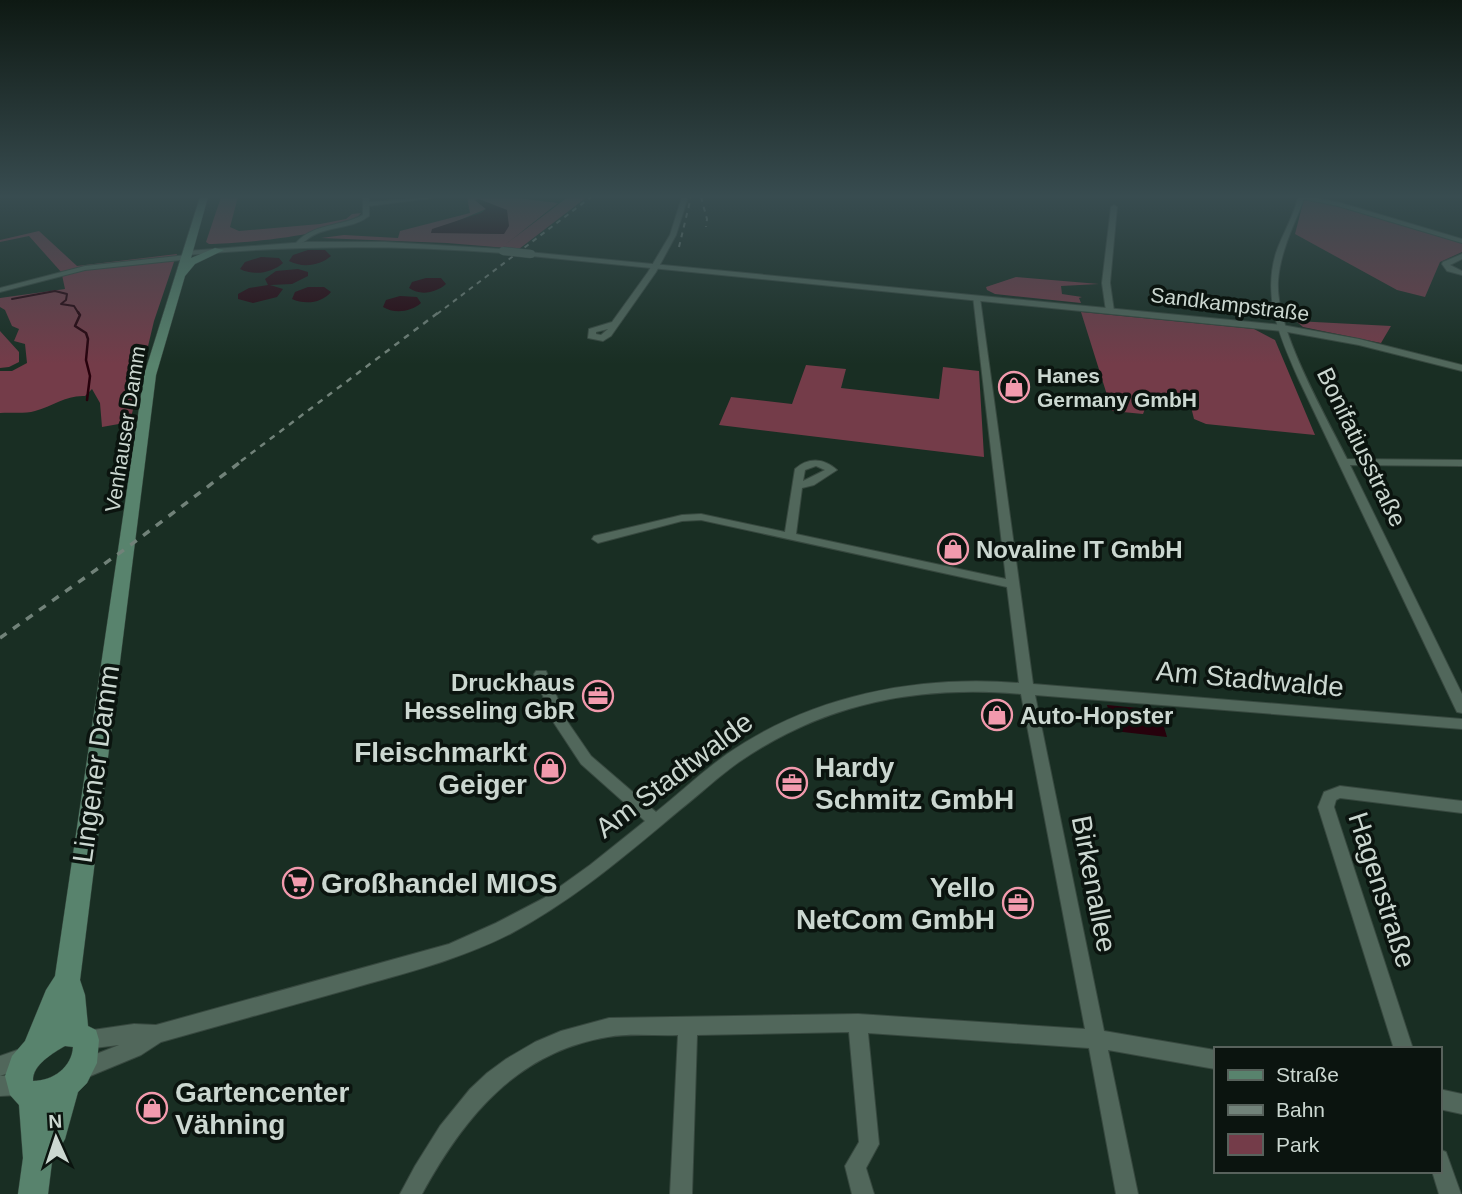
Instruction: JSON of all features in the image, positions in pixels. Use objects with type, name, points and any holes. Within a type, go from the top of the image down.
[{"type":"main road","points":[[180,277],[191,262],[213,253]]},
{"type":"main road","name":"Venhauser Damm","points":[[128,547],[150,375],[187,255]]},
{"type":"main road","name":"Lingener Damm","points":[[13,1083],[67,980],[97,749],[128,547]]},
{"type":"main road","name":"Lingener Damm","points":[[67,980],[85,1059],[73,1077]]},
{"type":"main road","points":[[32,1051],[57,1034],[81,1037]]},
{"type":"main road","points":[[13,1083],[56,1091],[73,1077]]},
{"type":"main road","points":[[33,1194],[38,1158],[50,1139],[73,1077]]},
{"type":"main road","points":[[13,1083],[36,1120],[33,1142],[38,1158]]},
{"type":"street","name":"Sandkampstraße","points":[[187,255],[202,253]]},
{"type":"street","name":"Sandkampstraße","points":[[519,253],[1282,328],[1359,342],[1462,368]]},
{"type":"street","points":[[614,324],[645,285],[663,253]]},
{"type":"street","points":[[1109,253],[1106,283],[1110,311]]},
{"type":"street","name":"Bonifatiusstraße","points":[[1282,253],[1273,293],[1282,328],[1343,462],[1462,708]]},
{"type":"street","points":[[0,290],[85,268],[187,255]]},
{"type":"street","points":[[1462,256],[1446,264],[1450,269],[1462,273]]},
{"type":"street","name":"Birkenallee","points":[[976,298],[1026,688],[1127,1194]]},
{"type":"street","points":[[1343,462],[1462,463]]},
{"type":"street","points":[[790,535],[797,486]]},
{"type":"street","points":[[598,538],[682,518],[701,517],[1012,584]]},
{"type":"street","points":[[541,674],[561,723],[586,760],[656,821]]},
{"type":"street","name":"Am Stadtwalde","points":[[73,1077],[157,1034],[451,952],[502,929],[550,903],[596,870],[733,758],[799,720],[856,700],[920,688],[970,685],[1462,724]]},
{"type":"street","name":"Hagenstraße","points":[[1404,1047],[1326,807],[1329,796],[1340,792],[1462,807]]},
{"type":"street","points":[[858,1023],[869,1144],[855,1166],[863,1194]]},
{"type":"street","points":[[411,1194],[456,1119],[498,1077],[533,1053],[575,1036],[610,1027],[858,1023],[1096,1039],[1214,1059]]},
{"type":"street","points":[[681,1194],[688,1026]]},
{"type":"street","name":"Am Stadtwalde","points":[[81,1037],[157,1034]]},
{"type":"street","points":[[1441,1099],[1462,1104]]},
{"type":"street","points":[[1441,1165],[1450,1194]]},
{"type":"green space","points":[[44,253],[63,253],[77,266],[177,254],[176,257],[62,273]]},
{"type":"green space","points":[[1329,253],[1460,253],[1440,262],[1425,297],[1397,290]]},
{"type":"green space","points":[[175,259],[154,321],[130,422],[102,427],[100,403],[92,389],[85,396],[66,399],[35,411],[0,413],[0,371],[12,371],[27,363],[25,344],[14,341],[19,329],[12,326],[5,310],[0,307],[0,298],[65,289],[62,275],[82,270]]},
{"type":"green space","points":[[1016,277],[1099,284],[1061,286],[1062,294],[1082,297],[1079,298],[1081,303],[995,294],[987,290],[986,287]]},
{"type":"green space","points":[[1081,312],[1254,329],[1275,340],[1315,435],[1206,424],[1194,419],[1190,403],[1149,399],[1143,414],[1112,411]]},
{"type":"green space","points":[[1296,321],[1391,326],[1381,343],[1303,327]]},
{"type":"green space","points":[[0,331],[19,352],[19,362],[9,367],[0,368]]},
{"type":"green space","points":[[806,365],[846,369],[841,388],[939,399],[943,367],[979,371],[984,457],[719,425],[731,397],[792,404]]},
{"type":"shaded area","points":[[328,253],[331,256],[322,262],[300,265],[289,261],[293,255]]},
{"type":"shaded area","points":[[261,257],[279,258],[283,263],[263,272],[240,269],[245,262]]},
{"type":"shaded area","points":[[298,269],[308,272],[308,276],[292,284],[270,285],[283,289],[277,297],[253,303],[238,299],[238,294],[249,288],[268,285],[265,279],[276,271]]},
{"type":"shaded area","points":[[441,278],[446,284],[438,290],[428,292],[409,288],[412,282]]},
{"type":"shaded area","points":[[308,287],[324,287],[331,292],[323,299],[313,302],[292,299],[295,292]]},
{"type":"shaded area","points":[[400,296],[417,297],[421,303],[402,311],[383,307],[386,300]]},
{"type":"shaded area","points":[[1107,705],[1159,710],[1167,737],[1114,731]]},
{"type":"waterway","points":[[12,299],[55,291],[67,294],[66,300],[61,304],[74,306],[79,314]]},
{"type":"waterway","points":[[78,312],[80,315],[75,326],[86,333],[88,339],[86,360],[90,376],[87,400]]},
{"type":"railway","points":[[437,314],[518,253]]},
{"type":"railway","points":[[241,461],[439,312]]},
{"type":"railway","points":[[0,638],[128,547],[243,460]]},
{"type":"place","name":"Hanes Germany GmbH","points":[[1014,387]]},
{"type":"place","name":"Novaline IT GmbH","points":[[953,549]]},
{"type":"place","name":"Druckhaus Hesseling GbR","points":[[598,696]]},
{"type":"place","name":"Auto-Hopster","points":[[997,715]]},
{"type":"place","name":"Fleischmarkt Geiger","points":[[550,768]]},
{"type":"place","name":"Hardy Schmitz GmbH","points":[[792,783]]},
{"type":"place","name":"Großhandel MIOS","points":[[298,883]]},
{"type":"place","name":"Yello NetCom GmbH","points":[[1018,903]]},
{"type":"place","name":"Gartencenter Vähning","points":[[152,1108]]}]
